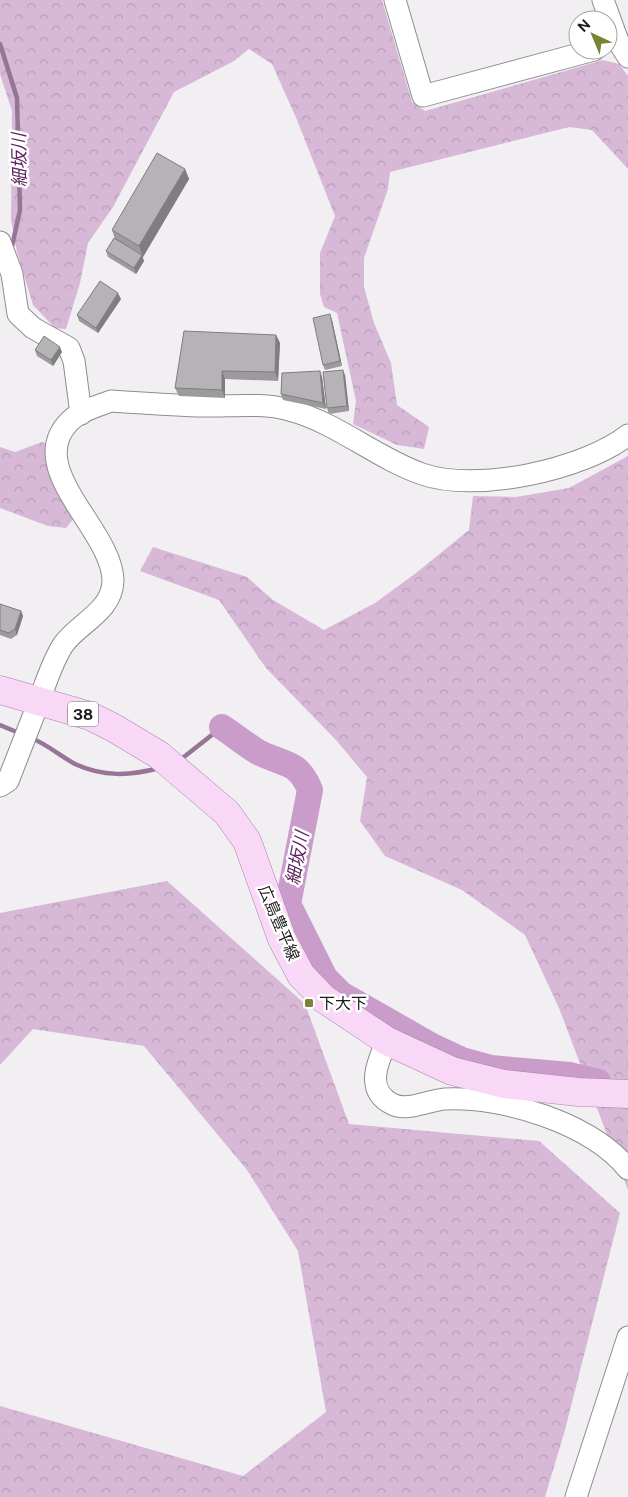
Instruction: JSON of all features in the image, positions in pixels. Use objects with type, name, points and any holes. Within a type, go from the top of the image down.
[{"type":"main road","name":"広島豊平線","points":[[0,690],[90,716],[142,742],[227,812],[247,842],[282,939],[301,975],[324,999],[387,1042],[452,1071],[504,1084],[578,1092],[628,1094]]},
{"type":"street","points":[[395,0],[423,96],[568,57]]},
{"type":"street","points":[[0,242],[12,274],[18,314],[33,328],[69,348],[74,361],[81,414]]},
{"type":"street","points":[[0,786],[8,781],[39,701],[48,670],[74,630],[94,618],[106,602],[113,582],[110,558],[63,479],[56,455],[60,437],[70,421],[81,414],[111,401],[288,409],[320,420],[420,473],[441,480],[482,480],[547,472],[589,458],[628,435]]},
{"type":"street","points":[[387,1042],[378,1062],[374,1082],[380,1094],[394,1105],[408,1106],[443,1099],[488,1100],[558,1121],[586,1133],[628,1168]]},
{"type":"street","points":[[576,1497],[628,1337]]},
{"type":"green space","points":[[0,0],[382,0],[412,102],[425,111],[603,60],[619,64],[628,76],[628,169],[592,130],[569,127],[390,172],[388,189],[364,258],[364,287],[374,323],[391,363],[397,405],[429,427],[424,449],[397,445],[353,424],[356,401],[337,313],[324,307],[320,294],[320,253],[335,216],[297,120],[272,64],[249,49],[234,61],[174,92],[113,207],[88,243],[80,283],[66,329],[55,328],[33,305],[17,252],[11,220],[12,111],[0,74]]},
{"type":"green space","points":[[42,442],[49,445],[48,470],[57,491],[74,518],[66,528],[48,526],[0,508],[0,447],[15,452]]},
{"type":"green space","points":[[628,456],[628,1190],[559,1008],[525,935],[462,890],[385,856],[360,821],[367,777],[336,740],[266,668],[219,600],[140,571],[153,547],[247,577],[273,600],[324,630],[375,603],[469,530],[473,496],[516,497],[569,488]]},
{"type":"green space","points":[[167,881],[305,1004],[349,1124],[539,1141],[620,1213],[565,1430],[545,1497],[0,1497],[0,1406],[243,1476],[326,1412],[298,1251],[247,1170],[144,1046],[33,1029],[0,1065],[0,913]]},
{"type":"building","points":[[157,153],[185,169],[139,246],[112,230]]},
{"type":"building","points":[[114,238],[142,255],[134,268],[106,251]]},
{"type":"building","points":[[100,281],[118,293],[96,328],[77,315]]},
{"type":"building","points":[[330,314],[340,361],[323,365],[313,318]]},
{"type":"building","points":[[184,331],[276,335],[275,372],[222,371],[222,390],[175,388]]},
{"type":"building","points":[[44,336],[60,347],[51,360],[35,350]]},
{"type":"building","points":[[343,370],[347,406],[327,408],[323,372]]},
{"type":"building","points":[[320,371],[323,403],[281,394],[282,373]]},
{"type":"building","points":[[0,604],[21,611],[15,629],[9,633],[0,630]]},
{"type":"waterway","name":"細坂川","points":[[0,44],[17,98],[20,210],[11,251]]},
{"type":"waterway","name":"細坂川","points":[[0,725],[19,733]]},
{"type":"waterway","name":"細坂川","points":[[180,760],[222,727]]},
{"type":"waterway","name":"細坂川","points":[[222,727],[258,752],[295,768],[305,780],[310,790],[288,904],[325,978],[341,994],[432,1046],[462,1060],[491,1068],[569,1075],[598,1082]]},
{"type":"waterway","name":"細坂川","points":[[31,738],[43,743],[75,764],[96,771],[127,774],[159,768]]},
{"type":"place","name":"下大下","points":[[309,1003]]}]
